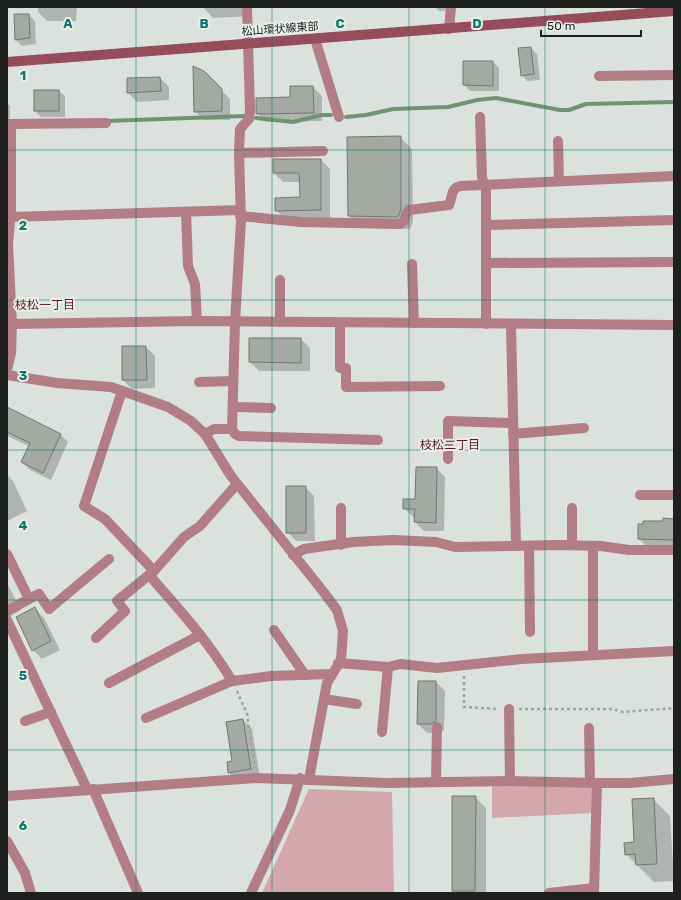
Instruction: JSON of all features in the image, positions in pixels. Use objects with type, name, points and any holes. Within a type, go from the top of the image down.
[{"type":"street","points":[[247,7],[250,111],[249,119],[240,129],[240,213],[232,428],[235,434],[239,436],[378,440]]},
{"type":"street","points":[[449,29],[450,7]]},
{"type":"street","name":"松山環状線東部","points":[[7,62],[674,11]]},
{"type":"street","points":[[315,39],[339,117]]},
{"type":"street","points":[[599,76],[674,75]]},
{"type":"street","points":[[480,117],[482,176],[486,191],[487,225],[486,324]]},
{"type":"street","points":[[7,370],[11,353],[12,324],[8,250],[10,217],[9,124],[106,123]]},
{"type":"street","points":[[558,141],[559,181]]},
{"type":"street","points":[[239,153],[323,151]]},
{"type":"street","points":[[10,217],[186,212],[240,213],[301,222],[400,224],[404,221],[409,210],[449,205],[452,191],[455,187],[484,184],[674,176]]},
{"type":"street","points":[[186,212],[188,266],[195,284],[197,321]]},
{"type":"street","points":[[487,225],[674,220]]},
{"type":"street","points":[[486,263],[674,262]]},
{"type":"street","points":[[412,264],[414,323]]},
{"type":"street","points":[[280,280],[280,322]]},
{"type":"street","points":[[12,324],[197,321],[674,325]]},
{"type":"street","points":[[340,323],[340,368],[346,368],[346,387],[440,386]]},
{"type":"street","points":[[511,324],[516,546]]},
{"type":"street","points":[[7,375],[57,384],[111,387],[168,407],[191,421],[205,434],[237,484],[336,610],[342,631],[341,660],[330,674],[305,779],[251,893]]},
{"type":"street","points":[[199,382],[234,381]]},
{"type":"street","points":[[122,391],[84,506],[105,519],[151,573],[200,635],[232,681]]},
{"type":"street","points":[[233,407],[272,408]]},
{"type":"street","points":[[448,459],[448,422],[513,423]]},
{"type":"street","points":[[205,434],[214,428],[232,428]]},
{"type":"street","points":[[513,434],[584,428]]},
{"type":"street","points":[[96,638],[125,611],[117,601],[151,573],[184,537],[200,526],[237,484]]},
{"type":"street","points":[[640,495],[674,495]]},
{"type":"street","points":[[341,508],[341,544]]},
{"type":"street","points":[[572,508],[572,545]]},
{"type":"street","points":[[293,555],[304,549],[341,544],[393,540],[436,542],[455,547],[572,545],[629,550],[674,550]]},
{"type":"street","points":[[529,546],[530,632]]},
{"type":"street","points":[[593,546],[593,654]]},
{"type":"street","points":[[7,554],[29,599]]},
{"type":"street","points":[[7,611],[39,594],[49,609],[109,559]]},
{"type":"street","points":[[7,620],[50,712],[90,789],[138,893]]},
{"type":"street","points":[[274,630],[305,675]]},
{"type":"street","points":[[109,683],[200,635]]},
{"type":"street","points":[[338,664],[388,667],[400,664],[437,668],[464,666],[478,662],[593,654],[674,651]]},
{"type":"street","points":[[382,732],[388,667]]},
{"type":"street","points":[[146,718],[232,681],[272,676],[330,674]]},
{"type":"street","points":[[324,699],[357,704]]},
{"type":"street","points":[[509,709],[510,781]]},
{"type":"street","points":[[25,721],[50,712]]},
{"type":"street","points":[[436,782],[437,727]]},
{"type":"street","points":[[549,893],[594,891],[593,783],[589,728]]},
{"type":"street","points":[[7,796],[257,778],[387,783],[510,781],[630,783],[674,779]]},
{"type":"street","points":[[7,840],[25,873],[31,893]]},
{"type":"path","points":[[464,666],[464,707],[509,709],[612,709],[622,712],[674,708]]},
{"type":"path","points":[[232,681],[247,714],[257,778]]},
{"type":"shaded area","points":[[492,785],[588,786],[592,788],[592,813],[492,818]]},
{"type":"shaded area","points":[[309,789],[392,792],[394,893],[262,893]]},
{"type":"building","points":[[14,14],[29,14],[30,38],[15,40]]},
{"type":"building","points":[[531,47],[534,74],[521,76],[518,48]]},
{"type":"building","points":[[463,61],[493,61],[493,86],[463,85]]},
{"type":"building","points":[[193,66],[204,71],[222,89],[222,111],[194,112]]},
{"type":"building","points":[[160,77],[161,91],[127,93],[127,78]]},
{"type":"building","points":[[290,86],[313,86],[314,113],[256,114],[256,98],[290,97]]},
{"type":"building","points":[[34,90],[59,90],[59,111],[34,111]]},
{"type":"building","points":[[401,136],[401,209],[398,217],[348,216],[347,137]]},
{"type":"building","points":[[273,159],[321,159],[321,210],[275,211],[275,198],[300,197],[299,173],[273,173]]},
{"type":"building","points":[[249,338],[301,338],[301,363],[249,362]]},
{"type":"building","points":[[122,346],[146,346],[147,380],[122,380]]},
{"type":"building","points":[[7,407],[61,434],[43,473],[21,462],[30,443],[7,432]]},
{"type":"building","points":[[416,467],[437,467],[436,523],[414,522],[415,509],[403,509],[403,499],[415,499]]},
{"type":"building","points":[[286,486],[306,486],[306,533],[286,533]]},
{"type":"building","points":[[663,518],[674,519],[674,540],[638,539],[638,524],[643,524],[643,521],[663,521]]},
{"type":"building","points":[[35,607],[51,641],[32,651],[16,617]]},
{"type":"building","points":[[418,681],[436,681],[436,721],[431,724],[417,724]]},
{"type":"building","points":[[243,719],[251,769],[228,773],[227,762],[232,761],[226,722]]},
{"type":"building","points":[[452,796],[476,796],[475,891],[452,891]]},
{"type":"building","points":[[654,798],[657,864],[636,865],[635,854],[625,855],[624,843],[634,842],[632,799]]},
{"type":"waterway","points":[[346,117],[366,115],[393,109],[448,107],[477,100],[496,98],[560,110],[569,110],[586,104],[674,102]]},
{"type":"waterway","points":[[256,118],[293,122],[321,115],[331,115]]},
{"type":"waterway","points":[[106,121],[245,116]]},
{"type":"district","name":"枝松一丁目","points":[[45,305]]},
{"type":"district","name":"枝松二丁目","points":[[450,445]]}]
